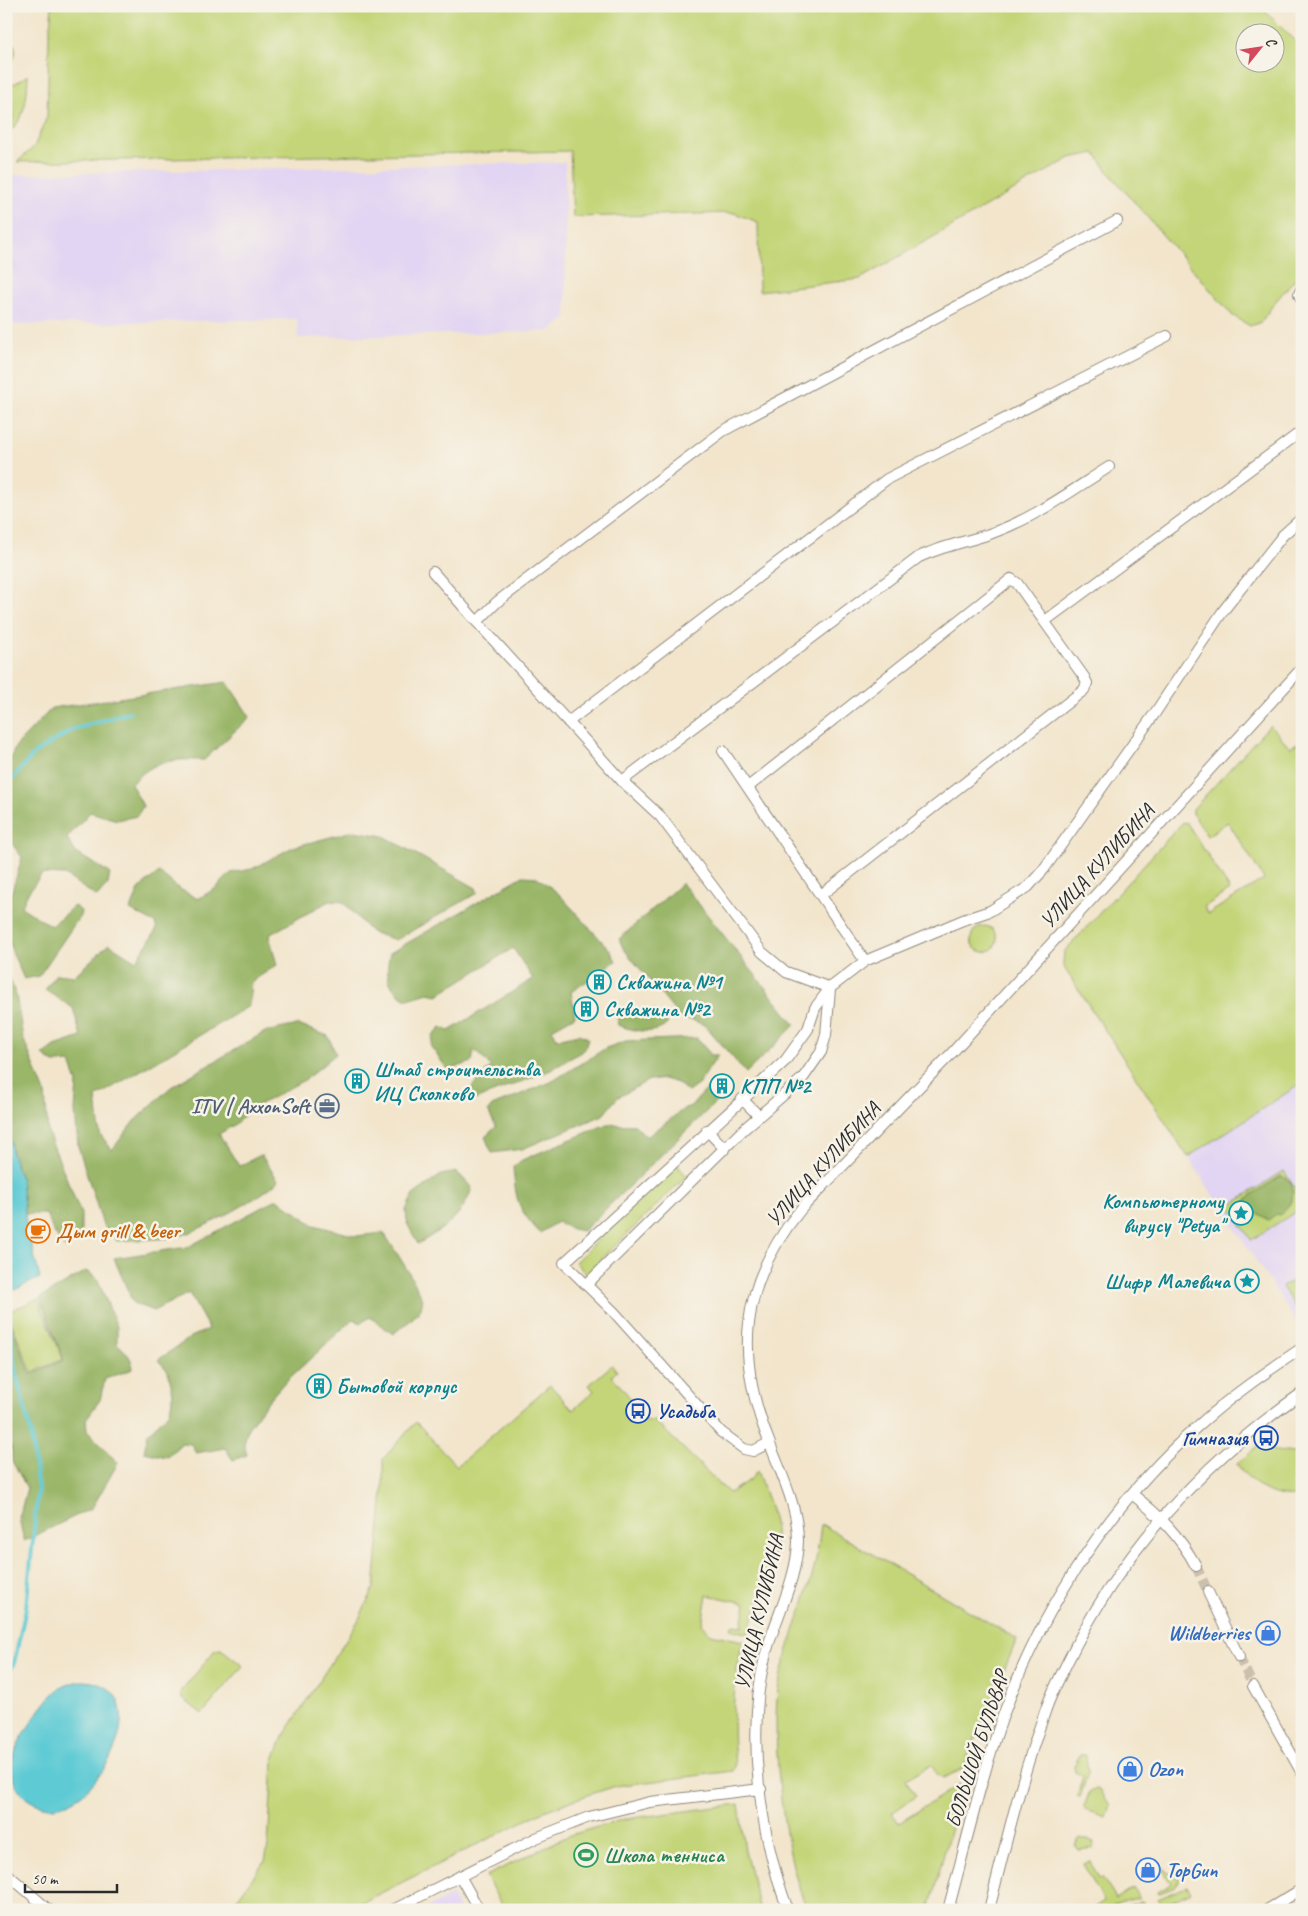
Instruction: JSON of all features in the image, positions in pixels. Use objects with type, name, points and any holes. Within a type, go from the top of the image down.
[{"type":"street","points":[[478,622],[497,602],[723,431],[1117,221]]},
{"type":"street","points":[[1302,288],[1299,294],[1302,300]]},
{"type":"street","points":[[568,722],[887,479],[1167,336]]},
{"type":"street","points":[[1046,621],[1302,431]]},
{"type":"street","points":[[622,781],[918,557],[936,548],[992,533],[1040,512],[1109,466]]},
{"type":"street","points":[[769,1443],[753,1451],[744,1449],[721,1432],[614,1312],[564,1262],[785,1061],[808,1028],[816,1008],[830,988],[865,961],[963,920],[990,911],[1028,887],[1044,869],[1155,713],[1222,611],[1283,535],[1302,518]]},
{"type":"street","points":[[433,572],[622,781],[660,816],[762,952],[786,972],[830,988]]},
{"type":"street","points":[[748,787],[1011,579],[1017,582],[1084,676],[1086,683],[1084,690],[821,894]]},
{"type":"street","name":"УЛИЦА КУЛИБИНА","points":[[788,1910],[771,1855],[761,1789],[757,1736],[760,1684],[766,1656],[789,1582],[798,1544],[796,1519],[789,1492],[758,1414],[748,1366],[748,1327],[752,1298],[760,1275],[782,1232],[801,1209],[950,1055],[1302,668]]},
{"type":"street","points":[[723,751],[865,961]]},
{"type":"street","points":[[586,1285],[759,1116],[803,1078],[821,1052],[826,1035],[830,988]]},
{"type":"street","points":[[742,1099],[759,1116]]},
{"type":"street","points":[[707,1130],[725,1149]]},
{"type":"street","name":"БОЛЬШОЙ БУЛЬВАР","points":[[948,1910],[1004,1714],[1021,1671],[1059,1596],[1089,1549],[1132,1494],[1198,1425],[1236,1394],[1302,1348]]},
{"type":"street","points":[[988,1910],[1022,1780],[1046,1708],[1077,1642],[1098,1604],[1135,1550],[1161,1518],[1213,1463],[1255,1428],[1302,1393]]},
{"type":"street","points":[[1132,1494],[1161,1518],[1183,1542],[1196,1566]]},
{"type":"street","points":[[1208,1592],[1239,1657]]},
{"type":"street","points":[[1253,1686],[1302,1773]]},
{"type":"street","points":[[393,1910],[565,1826],[606,1812],[650,1802],[761,1789]]},
{"type":"street","points":[[6,1873],[49,1910]]},
{"type":"street","points":[[460,1876],[479,1910]]},
{"type":"street","points":[[1267,1910],[1302,1889]]},
{"type":"shaded area","points":[[565,162],[566,319],[549,331],[298,338],[297,319],[6,325],[6,175]]},
{"type":"shaded area","points":[[1302,1083],[1302,1330],[1188,1157]]},
{"type":"shaded area","points":[[452,1895],[459,1910],[423,1910],[438,1902]]},
{"type":"green space","points":[[52,6],[1260,6],[1276,22],[1236,22],[1236,72],[1286,72],[1286,32],[1302,48],[1302,271],[1275,302],[1261,322],[1250,326],[1232,315],[1110,174],[1095,153],[1070,158],[860,279],[759,291],[758,222],[734,213],[573,217],[570,151],[17,162],[34,147],[47,117],[49,37]]},
{"type":"green space","points":[[6,36],[15,47],[15,56],[6,67]]},
{"type":"green space","points":[[28,75],[26,98],[22,114],[15,127],[9,132],[13,119],[13,105],[6,85],[16,83]]},
{"type":"green space","points":[[227,682],[250,717],[204,760],[164,762],[140,776],[131,784],[143,806],[137,816],[117,820],[90,812],[67,838],[76,853],[110,873],[108,884],[97,897],[65,875],[42,874],[27,894],[21,907],[51,926],[74,906],[81,911],[80,916],[39,976],[24,979],[13,954],[6,927],[7,909],[22,857],[6,836],[6,768],[16,746],[52,708]]},
{"type":"green space","points":[[1270,725],[1290,747],[1302,741],[1302,1083],[1188,1157],[1065,969],[1063,963],[1064,952],[1183,822],[1187,823],[1230,890],[1204,907],[1208,914],[1264,879],[1228,822],[1207,836],[1193,814],[1193,809]]},
{"type":"green space","points":[[353,831],[384,836],[476,888],[477,893],[396,940],[371,932],[343,902],[329,901],[269,935],[277,965],[251,982],[249,1006],[96,1097],[100,1134],[112,1150],[134,1121],[171,1087],[265,1032],[298,1025],[328,1036],[336,1054],[306,1079],[253,1108],[234,1125],[219,1134],[239,1166],[261,1155],[278,1180],[272,1186],[233,1211],[191,1232],[167,1238],[117,1241],[103,1225],[78,1146],[75,1111],[77,1083],[70,1062],[54,1063],[43,1055],[55,1046],[81,1037],[73,1008],[45,990],[56,974],[74,976],[109,944],[136,961],[157,929],[155,923],[130,910],[140,888],[159,872],[178,888],[198,899],[216,888],[231,873],[252,869],[293,847]]},
{"type":"green space","points":[[523,876],[537,877],[558,893],[610,950],[616,961],[571,992],[575,1016],[552,1029],[557,1039],[579,1034],[588,1038],[584,1050],[551,1070],[472,1101],[462,1098],[491,1066],[474,1050],[472,1062],[448,1070],[431,1047],[433,1035],[441,1027],[449,1031],[533,979],[513,948],[438,995],[428,993],[408,999],[396,991],[389,980],[390,953]]},
{"type":"green space","points":[[682,883],[795,1025],[746,1073],[705,1025],[692,1020],[681,1019],[623,948],[619,939]]},
{"type":"green space","points":[[984,926],[993,930],[997,939],[993,948],[984,952],[975,948],[971,939],[975,930]]},
{"type":"green space","points":[[6,971],[16,995],[23,1038],[45,1093],[48,1133],[81,1214],[81,1233],[66,1249],[54,1233],[46,1214],[25,1214],[21,1179],[12,1154],[6,1098]]},
{"type":"green space","points":[[635,1009],[655,1011],[668,1023],[658,1030],[651,1031],[630,1029],[618,1025],[617,1015]]},
{"type":"green space","points":[[697,1038],[711,1055],[718,1055],[699,1084],[688,1092],[678,1083],[664,1079],[649,1080],[617,1098],[603,1115],[522,1149],[492,1153],[485,1137],[496,1127],[488,1111],[492,1106],[551,1082],[606,1048],[626,1041]]},
{"type":"green space","points":[[713,1083],[722,1096],[583,1231],[572,1229],[557,1222],[540,1233],[526,1217],[517,1196],[513,1167],[522,1160],[607,1124],[635,1125],[647,1137],[685,1108],[691,1106]]},
{"type":"green space","points":[[676,1164],[687,1176],[586,1274],[575,1262]]},
{"type":"green space","points":[[1284,1171],[1302,1199],[1302,1208],[1251,1240],[1229,1206]]},
{"type":"green space","points":[[457,1172],[472,1188],[468,1198],[458,1215],[436,1233],[418,1244],[407,1223],[406,1210],[413,1195],[441,1175]]},
{"type":"green space","points":[[1281,1176],[1291,1184],[1293,1195],[1288,1207],[1279,1215],[1276,1214],[1268,1220],[1248,1206],[1245,1210],[1240,1208],[1250,1196]]},
{"type":"green space","points":[[277,1199],[314,1225],[356,1236],[384,1233],[418,1290],[422,1304],[421,1308],[414,1317],[393,1334],[370,1317],[361,1323],[353,1319],[282,1385],[268,1401],[248,1428],[244,1444],[247,1455],[233,1460],[225,1448],[196,1453],[191,1444],[182,1443],[167,1457],[144,1452],[148,1433],[170,1412],[173,1393],[168,1371],[158,1360],[191,1337],[209,1329],[189,1293],[153,1311],[133,1303],[114,1258],[188,1247]]},
{"type":"green space","points":[[86,1271],[97,1278],[117,1327],[117,1343],[128,1355],[133,1369],[105,1379],[100,1400],[86,1419],[87,1431],[118,1463],[92,1508],[24,1541],[19,1518],[27,1488],[12,1461],[11,1430],[6,1422],[6,1313],[31,1374],[64,1360],[40,1298]]},
{"type":"green space","points":[[1302,1275],[1302,1317],[1282,1287]]},
{"type":"green space","points":[[38,1299],[63,1359],[32,1372],[7,1312]]},
{"type":"green space","points":[[612,1365],[617,1371],[612,1376],[632,1400],[632,1410],[640,1420],[655,1421],[729,1493],[751,1479],[757,1471],[770,1506],[775,1533],[774,1554],[748,1634],[731,1629],[732,1625],[742,1626],[746,1603],[707,1595],[702,1625],[711,1634],[743,1641],[735,1689],[733,1734],[735,1767],[733,1771],[616,1786],[582,1797],[544,1811],[347,1910],[229,1910],[265,1861],[268,1846],[273,1762],[283,1737],[358,1621],[374,1588],[383,1492],[383,1459],[416,1422],[457,1466],[550,1385],[573,1410],[594,1391],[589,1385]]},
{"type":"green space","points":[[1259,1445],[1269,1450],[1302,1454],[1302,1494],[1283,1496],[1274,1494],[1257,1485],[1242,1471],[1237,1464]]},
{"type":"green space","points":[[821,1524],[1017,1639],[963,1769],[943,1778],[937,1774],[931,1765],[906,1780],[916,1796],[892,1813],[899,1823],[960,1784],[961,1790],[929,1910],[808,1910],[792,1863],[781,1801],[776,1739],[776,1712],[781,1675],[814,1570]]},
{"type":"green space","points":[[221,1649],[243,1666],[202,1714],[182,1698],[181,1692],[215,1650]]},
{"type":"green space","points":[[1080,1755],[1086,1755],[1088,1772],[1080,1797],[1077,1796],[1083,1776],[1075,1772],[1074,1766]]},
{"type":"green space","points":[[1096,1789],[1099,1790],[1110,1805],[1106,1817],[1085,1810],[1084,1807],[1089,1793]]},
{"type":"green space","points":[[739,1804],[745,1851],[760,1910],[504,1910],[486,1876],[570,1835],[625,1819]]},
{"type":"green space","points":[[1080,1838],[1094,1842],[1093,1848],[1079,1850],[1075,1845]]},
{"type":"green space","points":[[1090,1861],[1099,1878],[1102,1877],[1116,1899],[1133,1888],[1139,1898],[1090,1910],[1104,1901],[1083,1864]]},
{"type":"green space","points":[[1162,1868],[1180,1879],[1175,1887],[1158,1894],[1157,1892],[1171,1884]]},
{"type":"green space","points":[[1187,1886],[1191,1892],[1162,1906],[1158,1899]]},
{"type":"green space","points":[[1142,1902],[1146,1909],[1109,1910]]},
{"type":"water","points":[[6,1098],[12,1154],[21,1179],[26,1224],[40,1278],[6,1294]]},
{"type":"water","points":[[80,1681],[105,1686],[118,1701],[121,1721],[116,1744],[105,1768],[89,1788],[70,1802],[51,1807],[42,1806],[26,1798],[20,1792],[13,1777],[13,1758],[26,1731],[46,1702],[59,1689]]},
{"type":"waterway","points":[[6,786],[35,753],[72,730],[130,712]]},
{"type":"waterway","points":[[6,1293],[15,1370],[31,1433],[38,1490],[26,1608],[14,1663],[6,1678]]},
{"type":"tunnel","points":[[1196,1566],[1208,1592]]},
{"type":"tunnel","points":[[1239,1657],[1253,1686]]},
{"type":"place","name":"Скважина №1","points":[[599,982]]},
{"type":"place","name":"Скважина №2","points":[[586,1009]]},
{"type":"place","name":"Штаб строительства ИЦ Сколково","points":[[357,1081]]},
{"type":"place","name":"КПП №2","points":[[722,1086]]},
{"type":"place","name":"ITV | AxxonSoft","points":[[327,1106]]},
{"type":"place","name":"Компьютерному вирусу \"Petya\"","points":[[1241,1213]]},
{"type":"place","name":"Дым grill & beer","points":[[38,1231]]},
{"type":"place","name":"Шифр Малевича","points":[[1247,1281]]},
{"type":"place","name":"Бытовой корпус","points":[[319,1386]]},
{"type":"place","name":"Усадьба","points":[[638,1411]]},
{"type":"place","name":"Гимназия","points":[[1266,1438]]},
{"type":"place","name":"Wildberries","points":[[1268,1633]]},
{"type":"place","name":"Ozon","points":[[1130,1769]]},
{"type":"place","name":"Школа тенниса","points":[[586,1855]]},
{"type":"place","name":"TopGun","points":[[1148,1870]]}]
